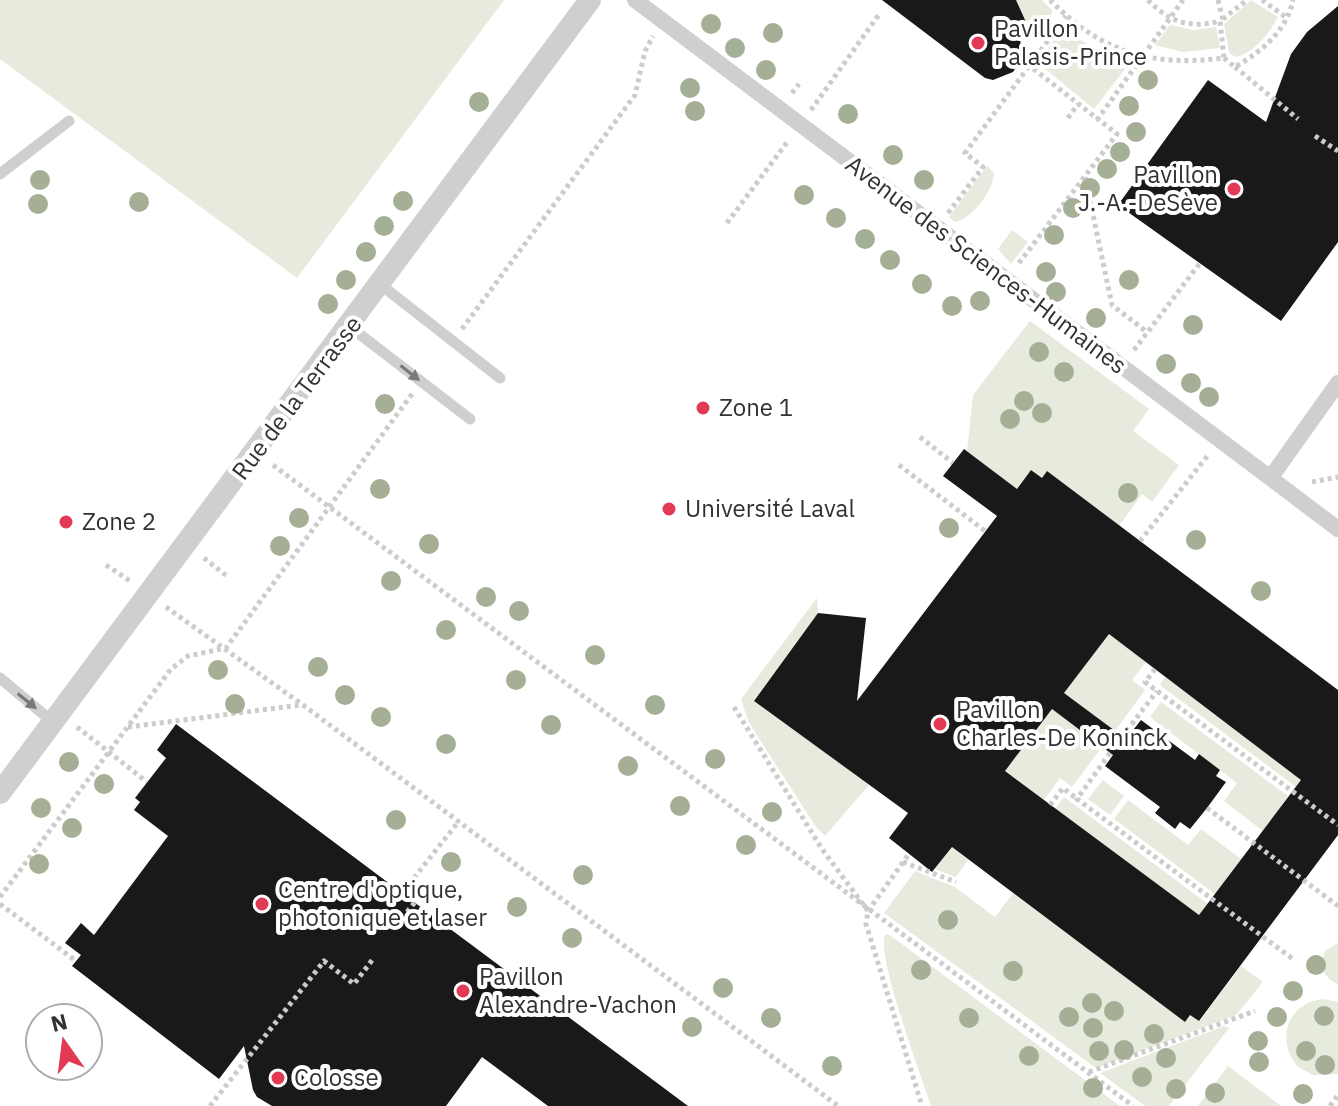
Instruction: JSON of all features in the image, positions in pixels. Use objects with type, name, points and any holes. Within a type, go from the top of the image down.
[{"type":"street","name":"Rue de la Terrasse","points":[[0,793],[257,452],[590,0]]},
{"type":"street","name":"Avenue des Sciences-Humaines","points":[[635,0],[1338,529]]},
{"type":"street","points":[[1271,477],[1338,383]]},
{"type":"lane","points":[[0,174],[69,121]]},
{"type":"lane","points":[[381,285],[500,378]]},
{"type":"lane","points":[[349,326],[470,419]]},
{"type":"lane","points":[[0,678],[57,718]]},
{"type":"path","points":[[1050,0],[1095,37],[1142,57],[1186,63],[1224,58]]},
{"type":"path","points":[[1148,0],[1170,18],[1193,26],[1221,20],[1247,0]]},
{"type":"path","points":[[1097,120],[1183,0]]},
{"type":"path","points":[[1218,0],[1224,58],[1298,119]]},
{"type":"path","points":[[1262,0],[1287,18]]},
{"type":"path","points":[[1235,67],[1271,42],[1287,18],[1293,0]]},
{"type":"path","points":[[727,223],[880,13]]},
{"type":"path","points":[[938,226],[983,167],[965,153],[1066,16]]},
{"type":"path","points":[[452,341],[635,95],[645,51],[664,21]]},
{"type":"path","points":[[1007,280],[1117,134],[1031,67]]},
{"type":"path","points":[[1068,118],[1078,104]]},
{"type":"path","points":[[1315,136],[1338,151]]},
{"type":"path","points":[[1085,176],[1112,305],[1147,332]]},
{"type":"path","points":[[1121,366],[1200,263]]},
{"type":"path","points":[[0,897],[177,662],[226,648],[421,381]]},
{"type":"path","points":[[920,437],[953,463]]},
{"type":"path","points":[[1140,541],[1219,440]]},
{"type":"path","points":[[257,452],[329,509],[1133,1106]]},
{"type":"path","points":[[899,465],[985,531]]},
{"type":"path","points":[[187,545],[228,577]]},
{"type":"path","points":[[106,565],[131,581]]},
{"type":"path","points":[[166,607],[303,705],[838,1106]]},
{"type":"path","points":[[1155,669],[1145,682],[1338,825]]},
{"type":"path","points":[[1122,737],[1157,691]]},
{"type":"path","points":[[127,727],[303,705]]},
{"type":"path","points":[[734,707],[822,849],[868,911]]},
{"type":"path","points":[[57,718],[147,782]]},
{"type":"path","points":[[1077,799],[1110,753]]},
{"type":"path","points":[[1050,805],[1063,788],[1293,959]]},
{"type":"path","points":[[1207,808],[1338,906]]},
{"type":"path","points":[[407,912],[423,892],[410,883],[459,821]]},
{"type":"path","points":[[909,854],[868,911],[866,924],[922,1106]]},
{"type":"path","points":[[903,862],[956,882]]},
{"type":"path","points":[[0,904],[76,961]]},
{"type":"path","points":[[210,1106],[324,961],[354,984],[373,959]]},
{"type":"path","points":[[1088,1073],[1255,1011]]},
{"type":"path","points":[[1330,1106],[1338,1095]]},
{"type":"shaded area","points":[[0,0],[504,0],[297,278],[0,59]]},
{"type":"shaded area","points":[[1016,0],[1042,0],[1052,10],[1051,22],[1032,34]]},
{"type":"shaded area","points":[[1251,0],[1278,17],[1261,42],[1236,57],[1229,53],[1224,24]]},
{"type":"shaded area","points":[[1170,25],[1193,30],[1216,27],[1220,48],[1183,52],[1155,45]]},
{"type":"shaded area","points":[[1061,30],[1128,65],[1094,109],[1043,67],[1042,57]]},
{"type":"shaded area","points":[[987,166],[994,173],[986,195],[968,216],[955,222],[949,217]]},
{"type":"shaded area","points":[[1012,230],[1028,242],[1011,264],[998,249]]},
{"type":"shaded area","points":[[1030,321],[1149,409],[1133,431],[1179,465],[1152,502],[1142,494],[1119,526],[1046,472],[1042,478],[1031,470],[1017,489],[967,451],[973,395]]},
{"type":"shaded area","points":[[817,598],[818,613],[754,700],[869,785],[825,836],[816,827],[749,723],[741,699]]},
{"type":"shaded area","points":[[1109,634],[1146,662],[1132,680],[1145,690],[1115,731],[1064,693]]},
{"type":"shaded area","points":[[1165,677],[1301,780],[1296,787],[1160,685]]},
{"type":"shaded area","points":[[1161,702],[1288,796],[1263,831],[1224,801],[1237,783],[1150,717]]},
{"type":"shaded area","points":[[1052,709],[1102,747],[1072,787],[1060,778],[1044,800],[1005,771]]},
{"type":"shaded area","points":[[1103,780],[1124,796],[1110,815],[1088,799]]},
{"type":"shaded area","points":[[1064,797],[1208,904],[1199,915],[1055,809]]},
{"type":"shaded area","points":[[1128,800],[1188,845],[1201,829],[1241,859],[1215,894],[1114,819]]},
{"type":"shaded area","points":[[952,847],[968,860],[956,877],[935,869]]},
{"type":"shaded area","points":[[915,871],[955,887],[995,917],[1013,893],[1185,1022],[1190,1015],[1200,1021],[1241,966],[1263,982],[1236,1015],[1096,1068],[884,913]]},
{"type":"shaded area","points":[[886,934],[1120,1106],[931,1106],[892,988],[886,963]]},
{"type":"shaded area","points":[[1338,943],[1338,984],[1326,975],[1322,962],[1325,951]]},
{"type":"shaded area","points":[[1323,999],[1338,1002],[1338,1074],[1313,1075],[1298,1067],[1287,1046],[1286,1035],[1293,1015],[1311,1002]]},
{"type":"shaded area","points":[[1224,1026],[1229,1028],[1169,1106],[1145,1106],[1100,1073]]},
{"type":"shaded area","points":[[1228,1066],[1281,1106],[1198,1106]]},
{"type":"building","name":"Pavillon Palasis-Prince","points":[[882,0],[1016,0],[1031,33],[1020,37],[1022,58],[1013,72],[993,80],[985,78]]},
{"type":"building","name":"Pavillon J.-A.-DeSève","points":[[1338,6],[1338,242],[1281,321],[1118,205],[1208,80],[1266,122],[1291,54],[1307,32]]},
{"type":"building","name":"Pavillon Charles-De Koninck","points":[[964,449],[1017,489],[1031,470],[1042,478],[1047,471],[1338,690],[1338,835],[1199,1021],[1190,1015],[1185,1022],[952,847],[932,872],[889,838],[908,813],[754,701],[818,613],[866,618],[857,701],[997,516],[943,476]],"holes":[[[1109,634],[1301,780],[1199,915],[1005,771],[1052,709],[1113,755],[1105,766],[1160,807],[1155,813],[1175,829],[1180,822],[1190,829],[1207,808],[1226,782],[1216,776],[1220,770],[1199,754],[1195,760],[1141,720],[1126,739],[1064,693]]]},
{"type":"building","points":[[176,724],[688,1106],[548,1106],[482,1057],[446,1106],[272,1106],[257,1097],[253,1090],[244,1046],[219,1079],[72,966],[81,955],[65,943],[81,923],[94,935],[168,836],[134,810],[140,802],[135,798],[166,758],[157,750]]},
{"type":"place","name":"Pavillon Palasis-Prince","points":[[978,43]]},
{"type":"place","name":"Pavillon J.-A.-DeSève","points":[[1234,189]]},
{"type":"place","name":"Zone 1","points":[[703,408]]},
{"type":"place","name":"Université Laval","points":[[669,509]]},
{"type":"place","name":"Zone 2","points":[[66,522]]},
{"type":"place","name":"Pavillon Charles-De Koninck","points":[[940,724]]},
{"type":"place","name":"Centre d'optique, photonique et laser","points":[[262,904]]},
{"type":"place","name":"Pavillon Alexandre-Vachon","points":[[463,991]]},
{"type":"place","name":"Colosse","points":[[278,1078]]}]
